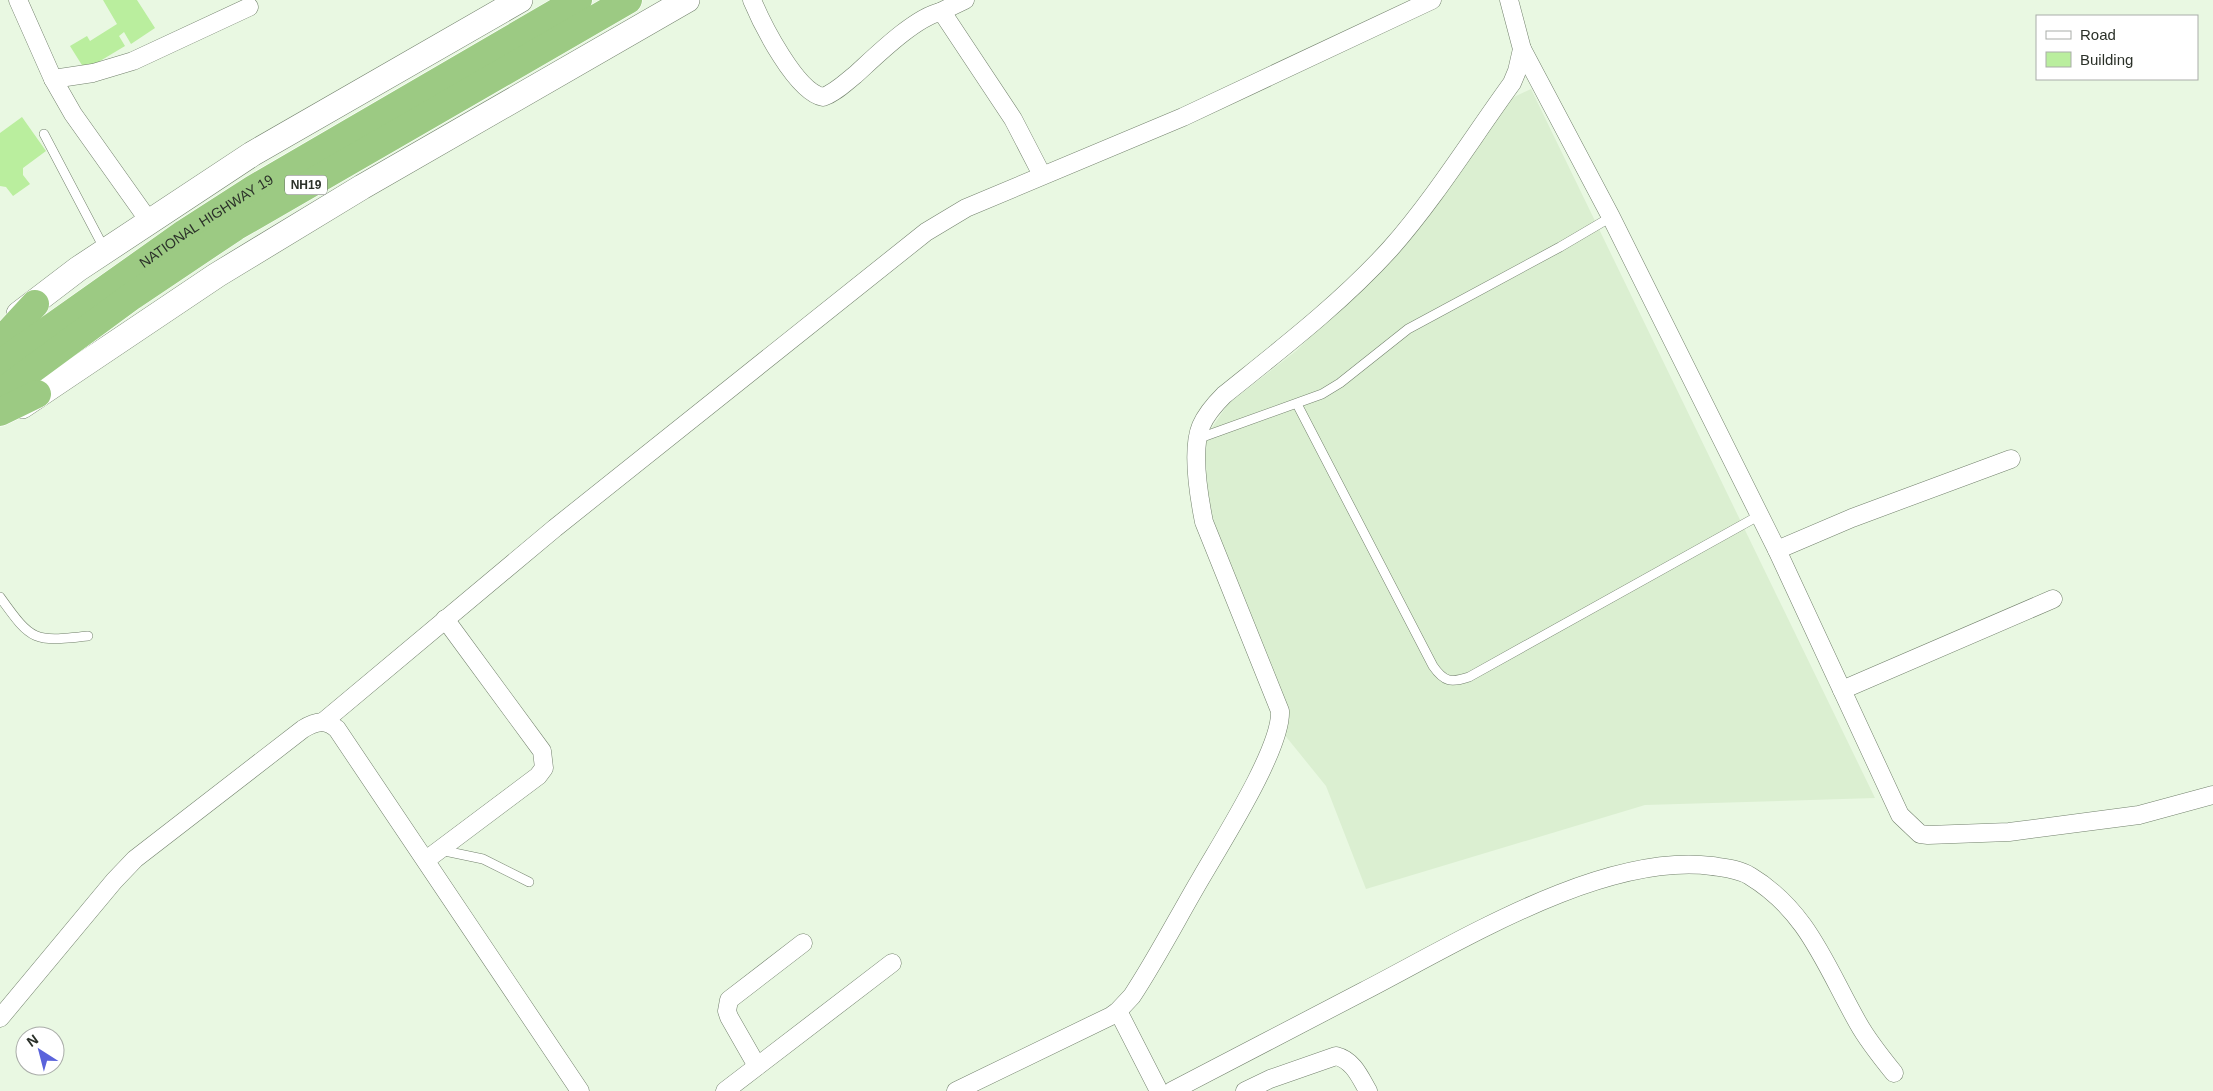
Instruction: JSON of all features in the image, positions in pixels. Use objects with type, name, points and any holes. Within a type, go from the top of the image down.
[{"type":"highway","name":"NATIONAL HIGHWAY 19","points":[[0,364],[185,233],[255,188],[578,0]]},
{"type":"highway","name":"NH19","points":[[0,393],[117,307],[235,227],[628,0]]},
{"type":"highway","points":[[0,342],[35,304]]},
{"type":"highway","points":[[0,412],[37,394]]},
{"type":"main road","points":[[0,327],[35,304],[71,274],[252,154],[520,0]]},
{"type":"main road","points":[[0,424],[37,394],[217,275],[345,198],[687,0]]},
{"type":"street","points":[[18,0],[53,79],[73,114],[149,221]]},
{"type":"street","points":[[752,0],[770,39],[781,56],[808,90],[822,97],[838,90],[901,35],[930,16],[966,0]]},
{"type":"street","points":[[323,722],[445,618],[926,232],[966,208],[1183,117],[1432,0]]},
{"type":"street","points":[[1509,0],[1522,48],[1611,217],[1777,550],[1900,815],[1920,834],[1992,834],[2139,815],[2213,794]]},
{"type":"street","points":[[53,79],[93,73],[134,61],[249,7]]},
{"type":"street","points":[[940,12],[948,18],[959,39],[1013,119],[1042,175]]},
{"type":"street","points":[[956,1091],[1118,1011],[1141,983],[1245,799],[1272,746],[1280,721],[1276,699],[1204,522],[1200,504],[1197,439],[1201,425],[1207,414],[1224,395],[1325,313],[1404,232],[1512,83],[1519,66],[1522,48]]},
{"type":"street","points":[[1777,550],[1852,518],[2011,459]]},
{"type":"street","points":[[1842,690],[2053,599]]},
{"type":"street","points":[[433,855],[538,776],[544,768],[542,751],[445,618]]},
{"type":"street","points":[[0,1018],[114,880],[135,859],[303,729],[314,722],[323,722],[330,723],[337,729],[433,855],[580,1091]]},
{"type":"street","points":[[1172,1091],[1494,924],[1586,884],[1645,868],[1670,865],[1701,865],[1732,869],[1748,875],[1782,899],[1809,933],[1859,1025],[1894,1074]]},
{"type":"street","points":[[757,1066],[729,1017],[727,1011],[729,1000],[803,943]]},
{"type":"street","points":[[724,1091],[892,963]]},
{"type":"street","points":[[1118,1011],[1159,1091]]},
{"type":"street","points":[[1245,1091],[1270,1079],[1336,1056],[1344,1058],[1351,1063],[1368,1091]]},
{"type":"lane","points":[[44,134],[106,250]]},
{"type":"lane","points":[[1197,439],[1322,394],[1340,383],[1408,329],[1560,247],[1611,217]]},
{"type":"lane","points":[[1297,404],[1428,658],[1442,678],[1456,681],[1469,677],[1760,516]]},
{"type":"lane","points":[[0,597],[24,628],[36,637],[52,640],[88,636]]},
{"type":"lane","points":[[433,855],[483,859],[529,882]]},
{"type":"shaded area","points":[[1531,89],[1875,798],[1645,805],[1366,889],[1326,786],[1279,728],[1194,511],[1203,441],[1228,404],[1296,351],[1414,234],[1495,106]]},
{"type":"building","points":[[103,0],[137,0],[155,28],[131,44],[124,32],[119,36],[125,46],[85,70],[70,46],[87,36],[90,41],[117,24]]},
{"type":"building","points":[[22,117],[46,151],[23,168],[23,175],[30,184],[13,196],[6,187],[0,186],[0,133]]}]
